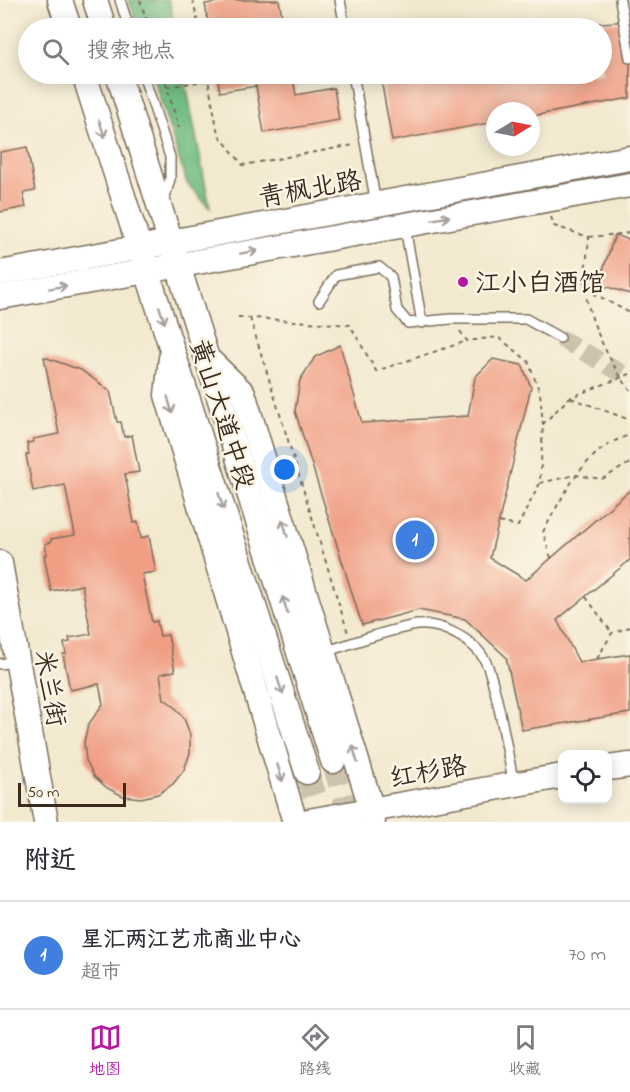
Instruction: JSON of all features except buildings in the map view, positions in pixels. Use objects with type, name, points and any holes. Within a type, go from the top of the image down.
[{"type":"main road","points":[[60,0],[66,18]]},
{"type":"main road","points":[[95,0],[101,18]]},
{"type":"main road","name":"黄山大道中段","points":[[87,84],[307,772]]},
{"type":"main road","name":"黄山大道中段","points":[[121,84],[333,761]]},
{"type":"main road","name":"青枫北路","points":[[0,297],[143,259],[376,204],[630,158]]},
{"type":"main road","name":"青枫北路","points":[[174,253],[405,225],[630,185]]},
{"type":"main road","name":"青枫北路","points":[[0,273],[143,259]]},
{"type":"main road","points":[[172,347],[167,395],[295,822]]},
{"type":"main road","points":[[209,360],[243,393],[373,816]]},
{"type":"main road","name":"米兰街","points":[[0,563],[8,663],[46,822]]},
{"type":"main road","points":[[612,767],[630,765]]},
{"type":"main road","name":"红杉路","points":[[303,822],[373,816],[558,777]]},
{"type":"lane","points":[[120,0],[126,18]]},
{"type":"lane","points":[[340,0],[343,18]]},
{"type":"lane","points":[[620,0],[630,58]]},
{"type":"lane","points":[[146,84],[170,157],[170,179],[161,210]]},
{"type":"lane","points":[[355,84],[376,204]]},
{"type":"lane","points":[[405,225],[422,323]]},
{"type":"lane","points":[[319,301],[336,275],[379,267],[391,277],[398,310],[408,323],[451,319],[526,319],[560,338]]},
{"type":"lane","points":[[324,652],[418,625],[438,627],[456,634],[473,647],[487,665],[514,785]]},
{"type":"path","points":[[140,0],[146,18]]},
{"type":"path","points":[[194,0],[197,18]]},
{"type":"path","points":[[166,84],[179,128]]},
{"type":"path","points":[[167,87],[185,84]]},
{"type":"path","points":[[209,84],[218,134],[243,165],[365,143]]},
{"type":"path","points":[[551,217],[555,226],[589,237],[630,233]]},
{"type":"path","points":[[589,237],[585,288],[599,334],[620,377],[630,390]]},
{"type":"path","points":[[585,288],[630,314]]},
{"type":"path","points":[[238,317],[350,325],[376,371],[467,341],[498,337],[528,361],[540,393],[543,424],[540,483],[518,526],[499,522]]},
{"type":"path","points":[[250,318],[352,644]]},
{"type":"path","points":[[451,319],[467,341]]},
{"type":"path","points":[[543,424],[569,398],[630,374]]},
{"type":"path","points":[[569,398],[630,420]]},
{"type":"path","points":[[551,558],[543,532],[575,475],[613,440],[630,435]]},
{"type":"path","points":[[540,483],[575,475],[602,479],[630,463]]},
{"type":"path","points":[[586,597],[612,633]]},
{"type":"path","points":[[597,659],[612,633],[630,627]]},
{"type":"green space","points":[[129,0],[169,0],[173,18],[135,18]]},
{"type":"green space","points":[[155,84],[186,84],[210,208],[187,183]]},
{"type":"tunnel","points":[[560,338],[630,378]]},
{"type":"tunnel","points":[[333,761],[352,822]]},
{"type":"tunnel","points":[[307,772],[323,822]]},
{"type":"place","name":"江小白酒馆","points":[[463,282]]},
{"type":"place","name":"星汇两江艺术商业中心","points":[[415,540]]}]
